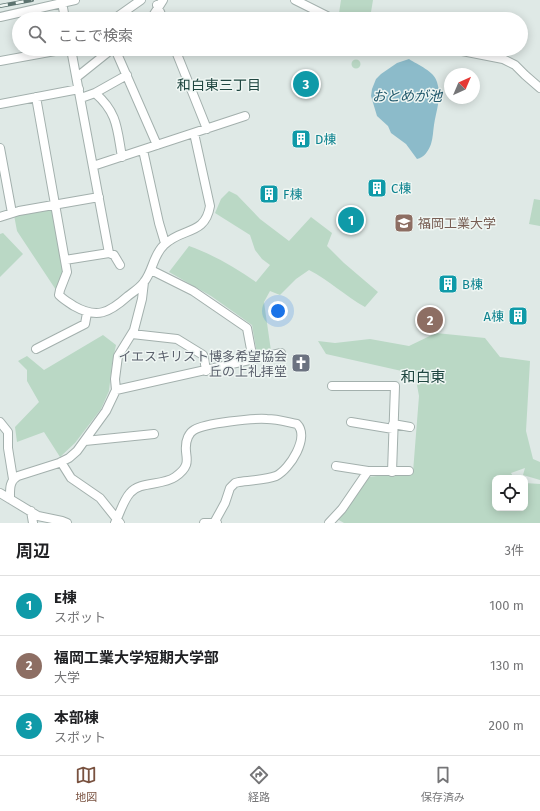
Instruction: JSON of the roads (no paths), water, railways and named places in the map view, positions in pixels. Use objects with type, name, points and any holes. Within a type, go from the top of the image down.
[{"type":"street","points":[[21,12],[75,0]]},
{"type":"street","points":[[124,12],[141,0]]},
{"type":"street","points":[[157,4],[163,0]]},
{"type":"street","points":[[295,0],[319,12]]},
{"type":"street","points":[[62,2],[64,12]]},
{"type":"street","points":[[0,17],[12,14]]},
{"type":"street","points":[[0,61],[28,56]]},
{"type":"street","points":[[73,56],[109,253]]},
{"type":"street","points":[[77,76],[103,56]]},
{"type":"street","points":[[118,56],[157,145]]},
{"type":"street","points":[[178,56],[208,128]]},
{"type":"street","points":[[484,56],[503,60],[516,65],[540,88]]},
{"type":"street","points":[[81,98],[95,93],[127,74]]},
{"type":"street","points":[[0,104],[79,89]]},
{"type":"street","points":[[95,93],[103,100],[113,115],[117,125],[122,157]]},
{"type":"street","points":[[36,97],[67,272],[59,295],[64,300],[87,313],[92,314],[109,311],[118,306],[144,282],[151,270],[157,253],[165,243],[200,226],[208,217],[210,206],[194,133]]},
{"type":"street","points":[[93,166],[245,116]]},
{"type":"street","points":[[0,148],[12,213]]},
{"type":"street","points":[[143,150],[165,243]]},
{"type":"street","points":[[0,217],[12,213],[99,197]]},
{"type":"street","points":[[65,260],[109,253],[114,255],[120,265]]},
{"type":"street","points":[[151,270],[193,292],[246,328],[253,360]]},
{"type":"street","points":[[13,479],[61,462],[77,451],[106,411],[116,390],[115,379],[118,356],[134,330],[142,299],[144,282]]},
{"type":"street","points":[[36,349],[85,324],[87,313]]},
{"type":"street","points":[[132,334],[177,339],[203,355],[206,370]]},
{"type":"street","points":[[116,390],[281,353]]},
{"type":"street","points":[[332,386],[395,386],[392,472]]},
{"type":"street","points":[[117,522],[126,497],[131,491],[137,487],[165,483],[182,472],[187,466],[186,442],[194,430],[232,421],[260,419],[297,424],[301,430],[298,450],[281,473],[274,476],[235,483],[230,488],[215,523],[204,523]]},
{"type":"street","points":[[0,422],[8,432],[8,448],[13,479],[11,483],[10,498]]},
{"type":"street","points":[[351,422],[393,427],[410,427]]},
{"type":"street","points":[[85,441],[154,434]]},
{"type":"street","points":[[61,462],[72,478],[100,498],[117,522]]},
{"type":"street","points":[[336,466],[368,471],[409,471]]},
{"type":"street","points":[[329,523],[342,509],[368,471]]},
{"type":"street","points":[[0,493],[38,516],[67,523]]},
{"type":"street","points":[[31,511],[33,523]]},
{"type":"water","name":"おとめが池","points":[[409,59],[433,75],[437,82],[439,93],[431,144],[426,153],[417,159],[406,144],[391,133],[388,126],[377,116],[371,96],[376,79],[381,74],[397,63]]},
{"type":"railway","points":[[0,6],[32,0]]},
{"type":"place","name":"本部棟","points":[[306,84]]},
{"type":"place","name":"D棟","points":[[301,139]]},
{"type":"place","name":"C棟","points":[[377,188]]},
{"type":"place","name":"F棟","points":[[269,194]]},
{"type":"place","name":"E棟","points":[[351,220]]},
{"type":"place","name":"福岡工業大学","points":[[404,223]]},
{"type":"place","name":"B棟","points":[[448,284]]},
{"type":"place","name":"A棟","points":[[518,316]]},
{"type":"place","name":"福岡工業大学短期大学部","points":[[430,320]]},
{"type":"place","name":"イエスキリスト博多希望協会 丘の上礼拝堂","points":[[301,363]]},
{"type":"district","name":"和白東三丁目","points":[[219,85]]},
{"type":"district","name":"和白東","points":[[423,377]]}]
